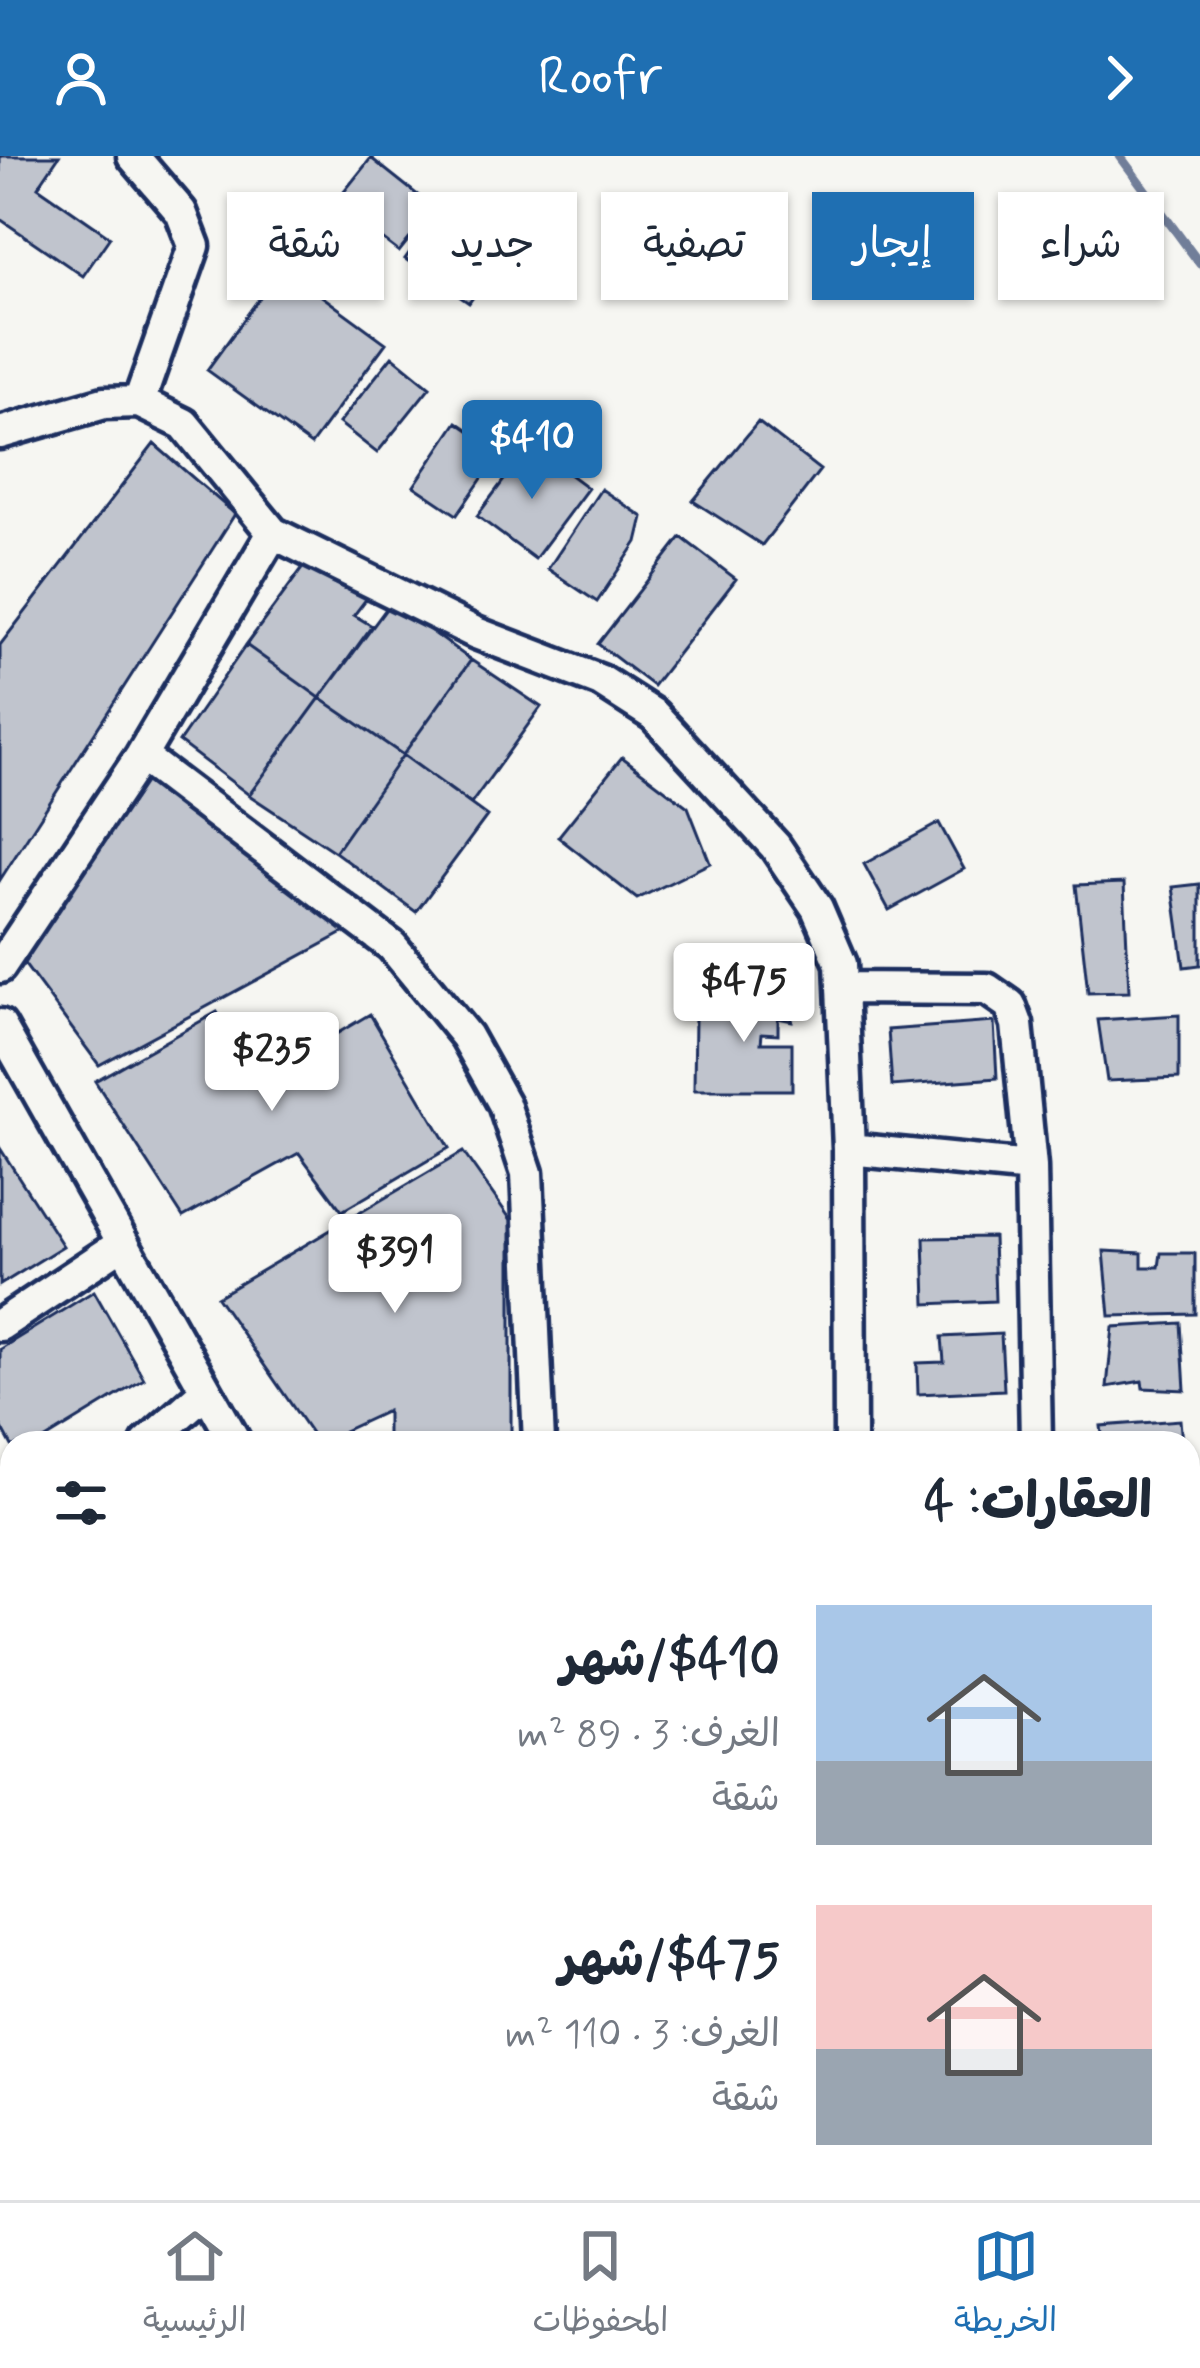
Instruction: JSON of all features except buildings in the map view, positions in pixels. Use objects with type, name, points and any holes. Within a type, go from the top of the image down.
[{"type":"street","points":[[133,156],[181,212],[194,246],[139,402]]},
{"type":"street","points":[[0,433],[104,403],[139,402],[184,424],[273,533],[476,633],[601,681],[654,715],[775,846],[817,908],[841,964],[849,1148],[850,1431]]},
{"type":"street","points":[[0,967],[141,756],[273,533]]},
{"type":"street","points":[[141,756],[392,946],[466,1036],[504,1104],[527,1172],[538,1431]]},
{"type":"street","points":[[842,988],[987,989],[1010,1005],[1017,1024],[1031,1167],[1036,1431]]},
{"type":"street","points":[[0,1025],[229,1431]]},
{"type":"street","points":[[849,1148],[1031,1167]]},
{"type":"street","points":[[0,1325],[123,1244]]},
{"type":"street","points":[[161,1431],[206,1391]]},
{"type":"waterway","points":[[1120,156],[1200,264]]}]
